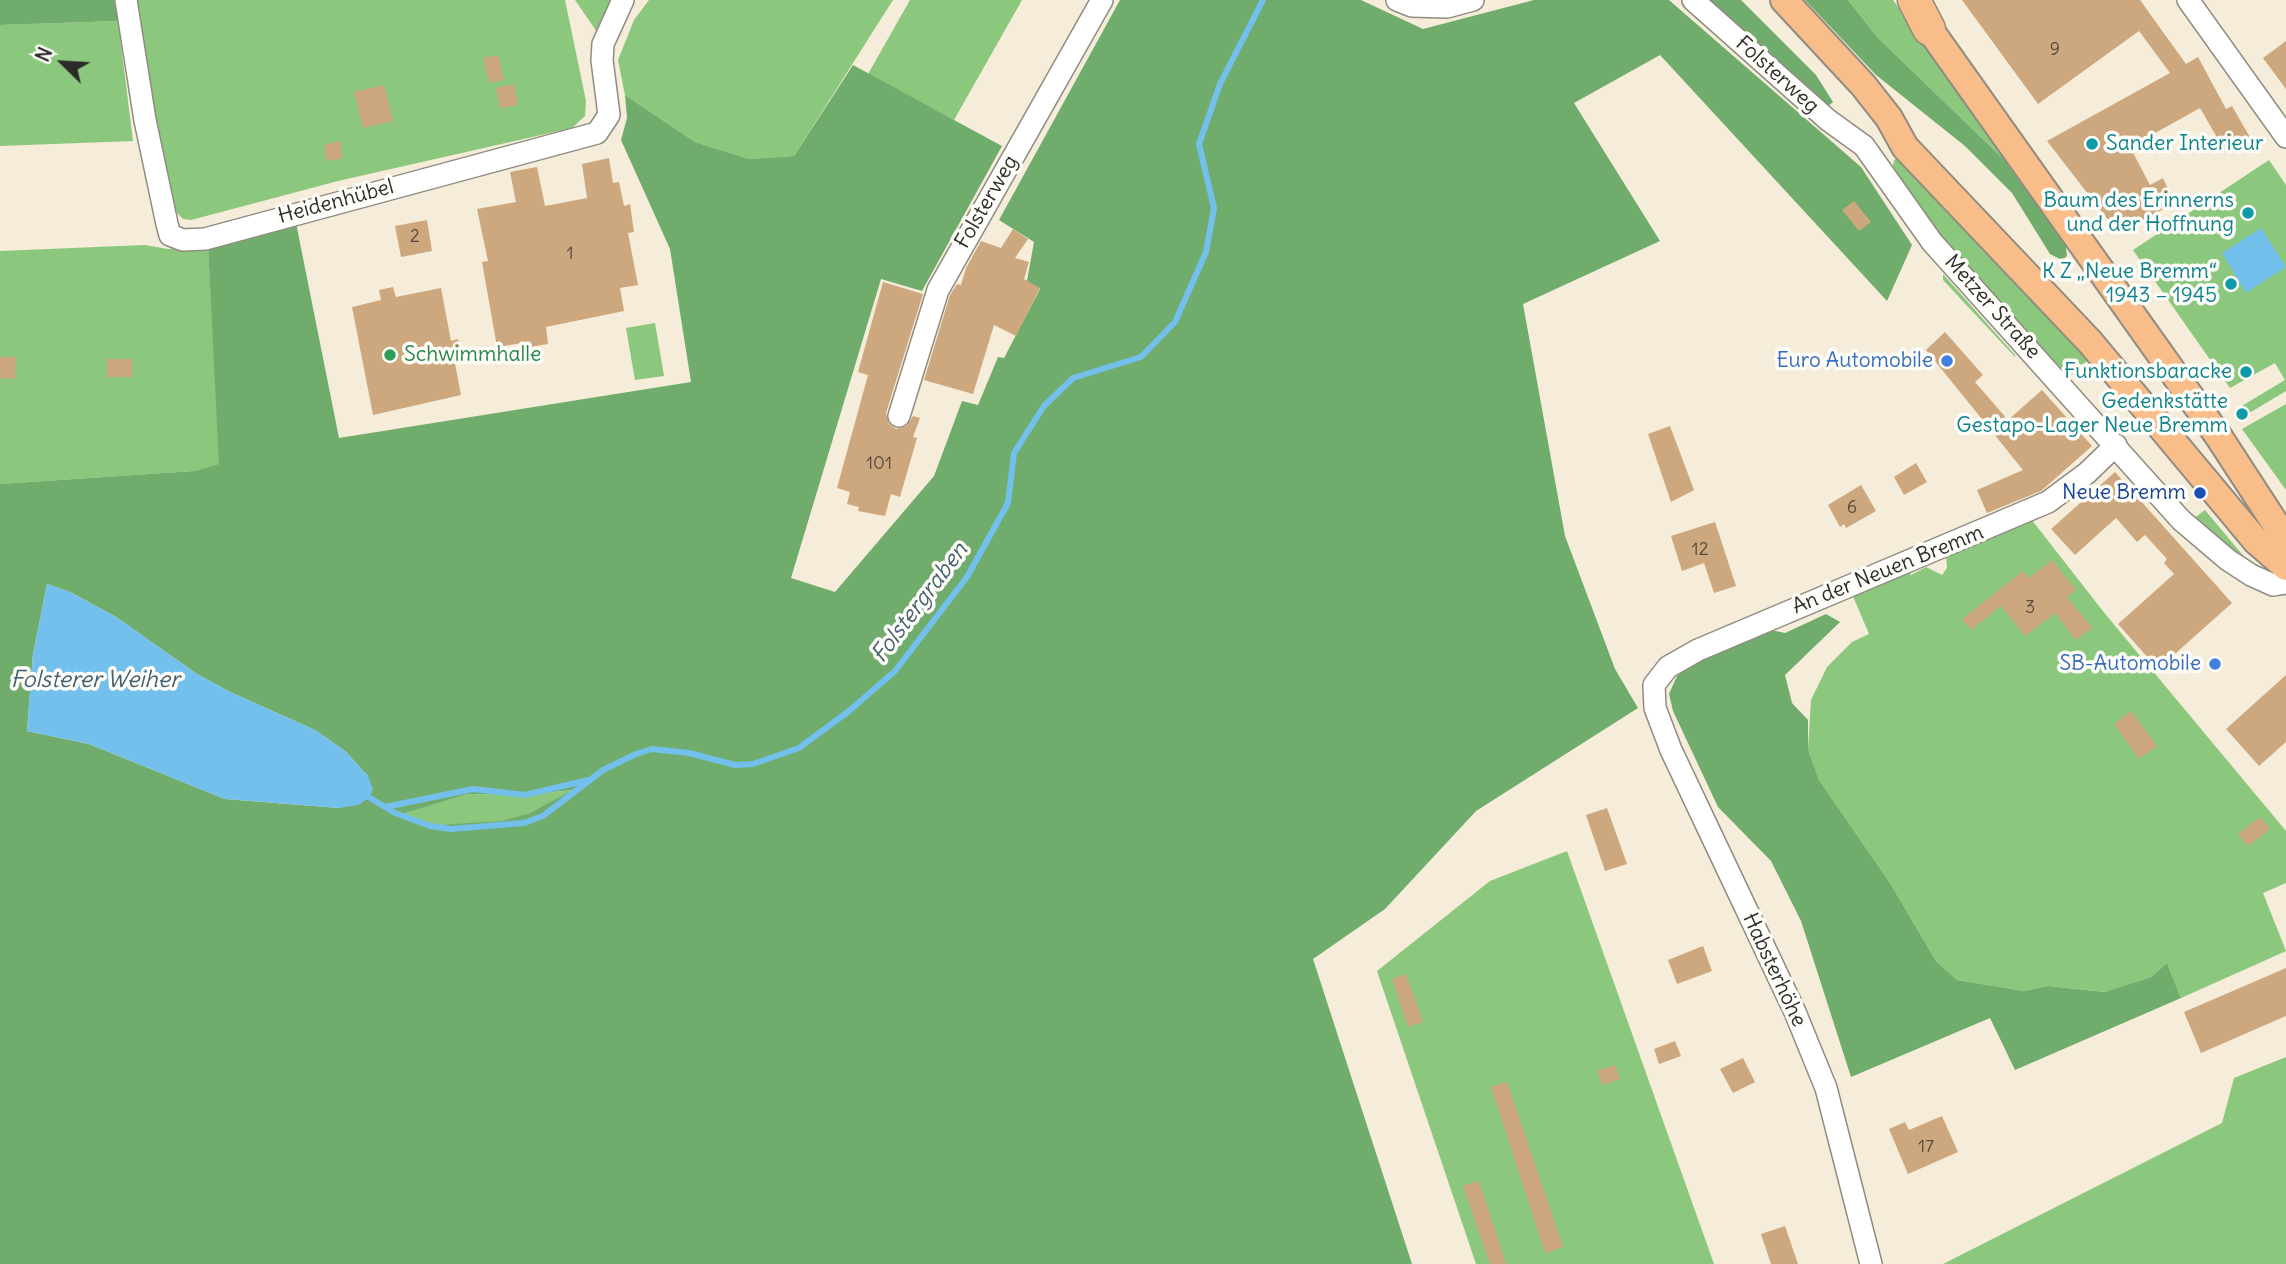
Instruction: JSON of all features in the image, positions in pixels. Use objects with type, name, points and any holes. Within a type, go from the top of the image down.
[{"type":"highway","points":[[1912,0],[1929,29]]},
{"type":"main road","points":[[1784,0],[1889,118],[1905,147],[2090,342],[2256,541],[2286,566]]},
{"type":"main road","points":[[1929,29],[2219,437],[2280,532]]},
{"type":"main road","points":[[1889,118],[1915,136],[2104,331],[2215,461],[2280,532]]},
{"type":"street","name":"Heidenhübel","points":[[126,0],[149,144],[170,235],[183,240],[205,239],[597,133],[609,115],[603,44],[623,0]]},
{"type":"street","name":"Folsterweg","points":[[899,416],[938,290],[1102,0]]},
{"type":"street","points":[[1397,0],[1412,6],[1447,7],[1473,0]]},
{"type":"street","name":"Folsterweg","points":[[1693,0],[1828,120],[1864,146]]},
{"type":"street","points":[[2188,0],[2286,137]]},
{"type":"street","points":[[1864,146],[1889,118]]},
{"type":"street","name":"Metzer Straße","points":[[1864,146],[1932,242],[2181,520],[2210,546],[2251,575],[2273,585],[2286,583]]},
{"type":"street","name":"An der Neuen Bremm","points":[[1654,685],[1668,667],[1698,650],[2048,502],[2087,473],[2116,445]]},
{"type":"street","name":"Habsterhöhe","points":[[1654,685],[1654,708],[1671,750],[1790,1002],[1826,1088],[1871,1264]]},
{"type":"green space","points":[[0,0],[114,0],[118,21],[0,25]]},
{"type":"green space","points":[[132,0],[565,0],[586,101],[585,116],[572,128],[338,181],[191,220],[183,219],[177,213],[162,166]]},
{"type":"green space","points":[[575,0],[610,0],[597,32]]},
{"type":"green space","points":[[649,0],[893,0],[794,156],[749,159],[695,142],[625,95],[618,60],[634,20]]},
{"type":"green space","points":[[910,0],[1022,0],[954,120],[868,74]]},
{"type":"green space","points":[[1120,0],[1361,0],[1423,29],[1534,0],[1669,0],[1861,167],[1912,245],[1887,301],[1660,55],[1574,103],[1660,241],[1523,304],[1565,536],[1615,669],[1638,708],[1476,811],[1385,909],[1313,959],[1412,1264],[0,1264],[0,484],[194,471],[219,464],[208,246],[296,223],[339,438],[691,382],[670,249],[621,140],[627,118],[625,95],[695,142],[749,159],[794,156],[853,65],[1002,146],[922,291],[881,279],[791,578],[835,592],[934,476],[962,401],[978,405],[998,357],[1004,358],[1040,289],[1027,281],[1034,242],[999,220]],"holes":[[[47,584],[70,592],[116,617],[197,674],[230,692],[315,730],[345,751],[368,776],[339,808],[225,799],[89,744],[27,731],[33,654]],[[573,790],[530,813],[502,821],[435,825],[402,814],[468,794],[526,795]]]},
{"type":"green space","points":[[1708,0],[1741,0],[1816,75],[1833,102],[1827,107]]},
{"type":"green space","points":[[1805,0],[1848,0],[1877,37],[2019,174],[2065,238],[2067,256],[2062,260],[2050,254],[2012,193],[1965,146],[1876,75]]},
{"type":"green space","points":[[1848,0],[1893,0],[2019,174],[1877,37]]},
{"type":"green space","points":[[118,21],[133,141],[0,146],[0,25]]},
{"type":"green space","points":[[1901,156],[2095,364],[2088,360],[2067,379],[1941,238],[1898,177],[1893,166],[1894,160]]},
{"type":"green space","points":[[2269,160],[2286,185],[2286,391],[2241,418],[2235,410],[2285,380],[2275,363],[2230,388],[2133,250]]},
{"type":"green space","points":[[145,245],[168,249],[208,246],[220,464],[194,471],[0,484],[0,251]]},
{"type":"green space","points":[[1943,274],[2015,355],[2015,357],[1943,280]]},
{"type":"green space","points":[[655,323],[664,376],[635,380],[626,328]]},
{"type":"green space","points":[[2286,404],[2286,490],[2242,429]]},
{"type":"green space","points":[[2205,510],[2246,559],[2193,519]]},
{"type":"green space","points":[[2031,519],[2106,615],[2286,831],[2286,883],[2263,893],[2286,951],[2181,998],[2167,963],[2151,977],[2106,992],[2048,986],[2024,991],[1957,980],[1936,961],[1890,883],[1819,780],[1808,749],[1811,700],[1827,667],[1852,642],[1869,634],[1852,594],[1907,568],[1911,575],[1926,567],[1942,575],[1947,568],[1946,554]]},
{"type":"green space","points":[[1826,614],[1840,622],[1785,675],[1792,703],[1808,720],[1808,749],[1819,780],[1890,883],[1936,961],[1957,980],[2024,991],[2048,986],[2105,992],[2151,977],[2167,963],[2181,998],[2015,1070],[1990,1018],[1851,1077],[1801,921],[1771,861],[1718,807],[1673,711],[1669,694],[1677,676],[1702,658],[1767,629],[1785,633]]},
{"type":"green space","points":[[575,790],[530,813],[502,822],[435,825],[401,814],[468,794],[526,795]]},
{"type":"green space","points":[[1567,851],[1714,1264],[1476,1264],[1377,971],[1490,881]]},
{"type":"green space","points":[[2286,1057],[2286,1264],[1943,1264],[2222,1123],[2234,1078]]},
{"type":"water","points":[[2261,228],[2286,267],[2246,293],[2222,253]]},
{"type":"water","name":"Folsterer Weiher","points":[[47,584],[70,592],[116,617],[197,674],[230,692],[315,730],[345,751],[368,776],[373,789],[369,798],[358,805],[339,808],[225,799],[89,744],[27,731],[33,654]]},
{"type":"building","points":[[1962,0],[2140,0],[2186,64],[2198,57],[2226,109],[2232,106],[2251,139],[2226,153],[2200,108],[2130,147],[2150,185],[2163,178],[2174,203],[2119,234],[2047,141],[2170,73],[2139,31],[2038,104]]},
{"type":"building","points":[[2286,41],[2286,89],[2263,58]]},
{"type":"building","points":[[498,55],[504,80],[489,83],[483,58]]},
{"type":"building","points":[[514,84],[518,105],[500,108],[496,88]]},
{"type":"building","points":[[384,85],[393,121],[363,128],[354,92]]},
{"type":"building","points":[[340,141],[343,158],[327,161],[324,145]]},
{"type":"building","points":[[609,158],[613,183],[619,182],[624,206],[630,204],[634,232],[628,233],[638,285],[620,288],[624,311],[546,327],[548,344],[530,347],[529,342],[497,347],[482,262],[488,261],[477,209],[516,202],[510,172],[537,167],[545,206],[587,198],[582,164]]},
{"type":"building","points":[[1854,201],[1871,222],[1859,231],[1842,210]]},
{"type":"building","points":[[427,220],[432,251],[401,257],[395,226]]},
{"type":"building","points":[[1013,229],[1028,239],[1015,258],[1029,262],[1024,279],[1040,288],[1016,336],[994,325],[973,394],[924,380],[950,295],[957,284],[961,285],[966,268],[981,241],[1001,248]]},
{"type":"building","points":[[883,282],[923,294],[886,413],[889,424],[896,429],[907,426],[913,416],[920,418],[913,437],[917,438],[900,497],[891,494],[885,516],[858,511],[859,507],[847,504],[850,492],[837,488],[868,375],[858,372]]},
{"type":"building","name":"Schwimmhalle","points":[[393,287],[396,297],[441,288],[451,341],[458,339],[462,356],[454,358],[461,395],[373,415],[352,307],[381,300],[379,290]]},
{"type":"building","points":[[1945,332],[1983,375],[1975,382],[2008,420],[2042,390],[2092,446],[2041,491],[1987,513],[1977,490],[2023,470],[1926,350]]},
{"type":"building","points":[[0,357],[16,357],[15,379],[0,378]]},
{"type":"building","points":[[107,359],[132,359],[132,377],[107,377]]},
{"type":"building","points":[[1670,426],[1694,490],[1671,502],[1648,434]]},
{"type":"building","points":[[1916,463],[1927,482],[1904,495],[1894,477]]},
{"type":"building","points":[[2115,472],[2232,603],[2158,669],[2118,624],[2174,574],[2164,563],[2167,559],[2145,535],[2137,542],[2116,518],[2075,555],[2051,529]]},
{"type":"building","points":[[1861,485],[1876,511],[1846,528],[1844,524],[1840,527],[1828,505]]},
{"type":"building","points":[[1715,522],[1736,586],[1714,593],[1704,563],[1682,571],[1671,536]]},
{"type":"building","points":[[2052,560],[2076,590],[2067,597],[2092,628],[2076,640],[2055,613],[2025,636],[2001,606],[1971,630],[1962,619],[2023,571],[2029,578]]},
{"type":"building","points":[[2286,675],[2286,742],[2259,766],[2226,729]]},
{"type":"building","points":[[2131,711],[2157,746],[2139,759],[2114,724]]},
{"type":"building","points":[[1607,808],[1627,864],[1605,871],[1586,815]]},
{"type":"building","points":[[2260,817],[2270,829],[2248,846],[2238,834]]},
{"type":"building","points":[[1703,946],[1712,971],[1677,984],[1668,960]]},
{"type":"building","points":[[2286,968],[2286,1016],[2201,1053],[2184,1012]]},
{"type":"building","points":[[1406,974],[1423,1022],[1408,1027],[1392,979]]},
{"type":"building","points":[[1675,1041],[1681,1056],[1659,1064],[1654,1049]]},
{"type":"building","points":[[1743,1058],[1755,1082],[1733,1093],[1720,1069]]},
{"type":"building","points":[[1615,1065],[1620,1079],[1602,1085],[1597,1071]]},
{"type":"building","points":[[1507,1082],[1563,1247],[1545,1253],[1491,1087]]},
{"type":"building","points":[[1942,1116],[1958,1152],[1908,1174],[1889,1129],[1905,1122],[1909,1130]]},
{"type":"building","points":[[1479,1181],[1506,1264],[1490,1264],[1463,1186]]},
{"type":"building","points":[[1785,1226],[1798,1264],[1771,1264],[1761,1234]]},
{"type":"waterway","name":"Folstergraben","points":[[365,795],[395,813],[430,826],[451,829],[524,823],[543,816],[603,770],[652,749],[689,753],[735,765],[753,764],[799,748],[849,711],[895,671],[967,577],[1008,503],[1014,453],[1044,406],[1073,378],[1141,357],[1175,322],[1206,252],[1214,208],[1199,144],[1220,84],[1263,0]]},
{"type":"waterway","name":"Folstergraben","points":[[385,807],[473,789],[525,795],[588,780]]},
{"type":"place","name":"Sander Interieur","points":[[2092,144]]},
{"type":"place","name":"Baum des Erinnerns und der Hoffnung","points":[[2248,213]]},
{"type":"place","name":"K Z „Neue Bremm“ 1943 – 1945","points":[[2231,284]]},
{"type":"place","name":"Schwimmhalle","points":[[390,355]]},
{"type":"place","name":"Euro Automobile","points":[[1947,361]]},
{"type":"place","name":"Funktionsbaracke","points":[[2246,372]]},
{"type":"place","name":"Gedenkstätte Gestapo-Lager Neue Bremm","points":[[2242,414]]},
{"type":"place","name":"Neue Bremm","points":[[2200,493]]},
{"type":"place","name":"SB-Automobile","points":[[2215,664]]}]
